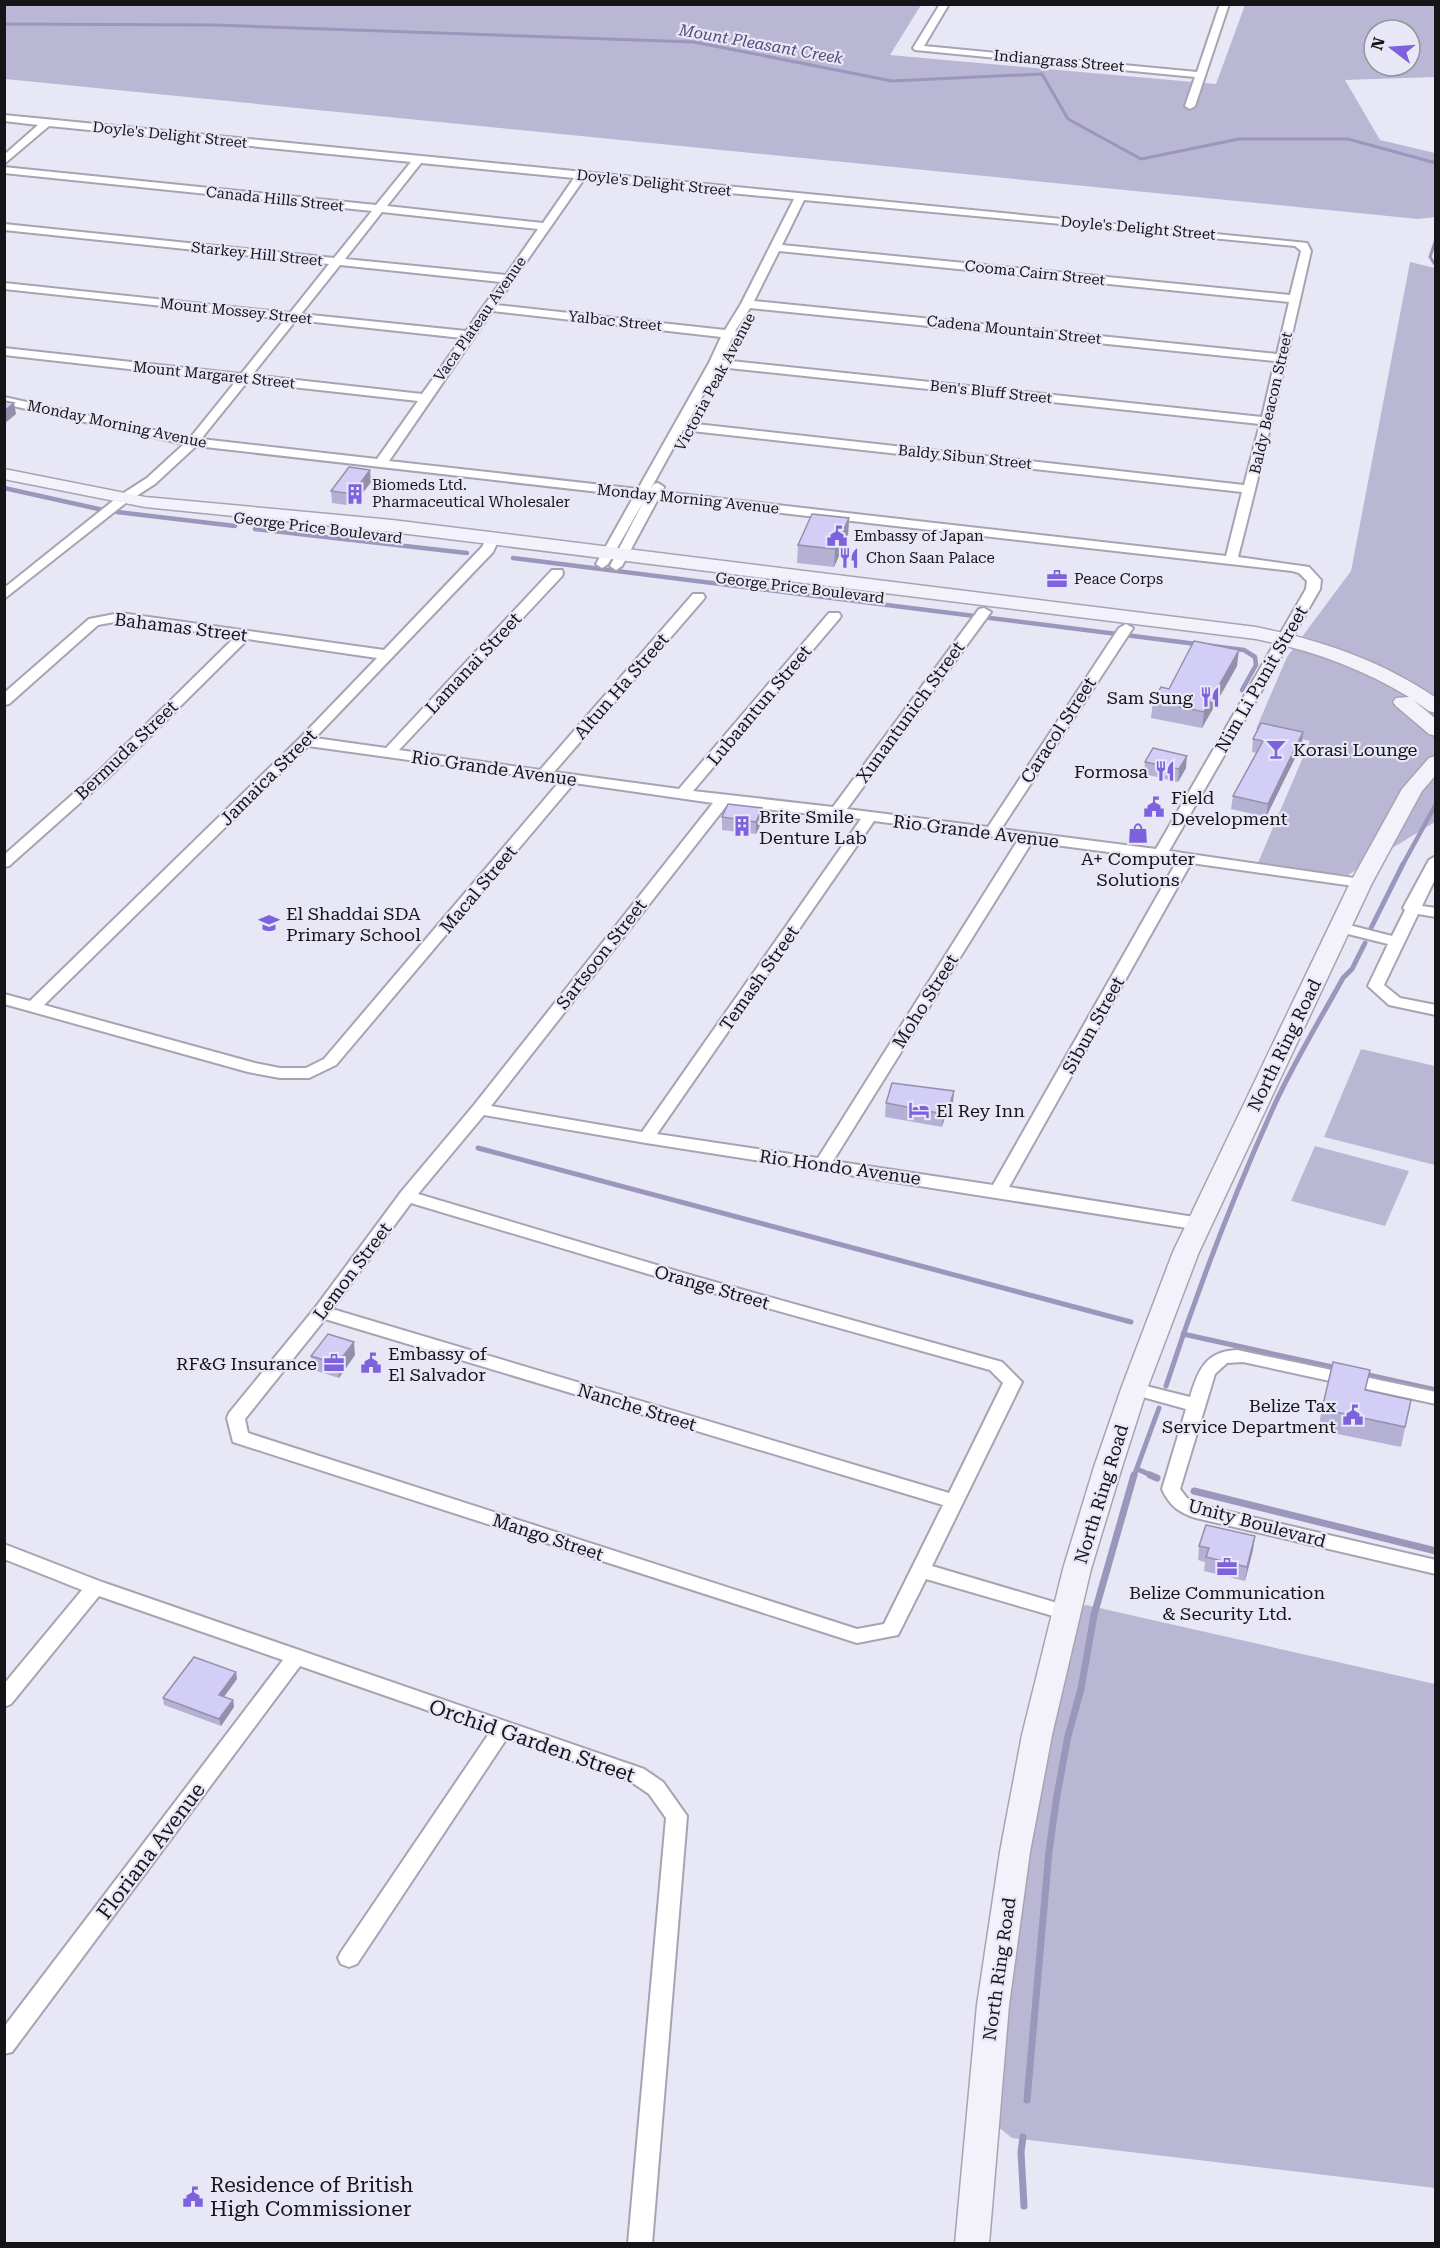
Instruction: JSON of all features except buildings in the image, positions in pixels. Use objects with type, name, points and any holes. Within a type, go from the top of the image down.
[{"type":"main road","name":"George Price Boulevard","points":[[4,474],[123,499],[143,494],[154,507],[490,544],[1281,644],[1386,683],[1436,707]]},
{"type":"main road","name":"George Price Boulevard","points":[[883,592],[1126,628],[1281,644]]},
{"type":"main road","name":"George Price Boulevard","points":[[1386,683],[1405,704],[1436,730]]},
{"type":"main road","name":"North Ring Road","points":[[972,2244],[993,2005],[1013,1864],[1037,1735],[1077,1569],[1134,1389],[1186,1252],[1361,883],[1412,789],[1436,762]]},
{"type":"main road","name":"North Ring Road","points":[[1408,799],[1436,780]]},
{"type":"street","name":"Indiangrass Street","points":[[945,4],[918,48],[1200,75]]},
{"type":"street","points":[[1190,106],[1225,4]]},
{"type":"street","name":"Doyle's Delight Street","points":[[4,118],[411,160],[1303,245]]},
{"type":"street","points":[[4,161],[46,123]]},
{"type":"street","points":[[143,494],[151,481],[244,378],[287,317],[411,160]]},
{"type":"street","name":"Canada Hills Street","points":[[4,170],[545,226]]},
{"type":"street","name":"Vaca Plateau Avenue","points":[[380,464],[423,398],[468,335],[491,308],[581,175]]},
{"type":"street","name":"Victoria Peak Avenue","points":[[612,559],[752,305],[806,197]]},
{"type":"street","name":"Starkey Hill Street","points":[[4,227],[509,279]]},
{"type":"street","name":"Baldy Beacon Street","points":[[1231,560],[1251,489],[1296,299],[1306,251],[1303,245]]},
{"type":"street","name":"Cooma Cairn Street","points":[[780,248],[1296,299]]},
{"type":"street","name":"Mount Mossey Street","points":[[4,286],[468,335]]},
{"type":"street","name":"Cadena Mountain Street","points":[[752,305],[1281,358]]},
{"type":"street","name":"Yalbac Street","points":[[491,308],[734,334]]},
{"type":"street","points":[[187,441],[230,377],[287,317]]},
{"type":"street","name":"Mount Margaret Street","points":[[4,351],[423,398]]},
{"type":"street","name":"Ben's Bluff Street","points":[[720,364],[1267,421]]},
{"type":"street","name":"Monday Morning Avenue","points":[[4,400],[187,441],[1231,560]]},
{"type":"street","name":"Baldy Sibun Street","points":[[685,426],[1251,489]]},
{"type":"street","points":[[4,595],[11,583],[123,499]]},
{"type":"street","name":"Jamaica Street","points":[[33,1007],[305,741],[490,544]]},
{"type":"street","name":"Nim Li Punit Street","points":[[1160,854],[1313,589],[1314,580],[1304,570],[1231,560]]},
{"type":"street","name":"Lamanai Street","points":[[389,753],[557,573]]},
{"type":"street","name":"Altun Ha Street","points":[[544,774],[698,597]]},
{"type":"street","name":"Xunantunich Street","points":[[837,812],[984,612]]},
{"type":"street","name":"Lubaantun Street","points":[[683,794],[834,615]]},
{"type":"street","name":"Bahamas Street","points":[[4,701],[94,622],[106,618],[120,617],[387,655]]},
{"type":"street","name":"Caracol Street","points":[[991,833],[1126,628]]},
{"type":"street","name":"Bermuda Street","points":[[4,863],[104,774],[245,635]]},
{"type":"street","name":"Rio Grande Avenue","points":[[305,741],[723,800],[837,812],[1160,854],[1361,883]]},
{"type":"street","name":"Macal Street","points":[[33,1007],[254,1068],[280,1073],[309,1073],[330,1062],[570,779]]},
{"type":"street","name":"Sartsoon Street","points":[[480,1109],[723,800]]},
{"type":"street","name":"Temash Street","points":[[646,1138],[870,818]]},
{"type":"street","name":"Moho Street","points":[[822,1165],[1027,838]]},
{"type":"street","name":"Sibun Street","points":[[998,1191],[1186,858]]},
{"type":"street","points":[[1436,860],[1411,908],[1376,986],[1395,1002],[1436,1010]]},
{"type":"street","points":[[1411,908],[1436,914]]},
{"type":"street","points":[[1341,928],[1396,941]]},
{"type":"street","points":[[4,999],[33,1007]]},
{"type":"street","name":"Rio Hondo Avenue","points":[[480,1109],[646,1138],[1200,1224]]},
{"type":"street","name":"Lemon Street","points":[[240,1437],[236,1418],[321,1312],[407,1197],[480,1109]]},
{"type":"street","name":"Orange Street","points":[[407,1197],[691,1281],[996,1366],[1013,1382],[953,1501]]},
{"type":"street","name":"Nanche Street","points":[[321,1312],[953,1501]]},
{"type":"street","name":"Unity Boulevard","points":[[1436,1398],[1243,1356],[1231,1355],[1218,1359],[1210,1366],[1172,1479],[1171,1489],[1175,1498],[1183,1506],[1436,1567]]},
{"type":"street","points":[[1134,1389],[1196,1405]]},
{"type":"street","name":"Mango Street","points":[[240,1437],[857,1636],[891,1630],[920,1570]]},
{"type":"street","points":[[953,1501],[920,1570],[1067,1613]]},
{"type":"street","name":"Orchid Garden Street","points":[[4,1551],[95,1587],[637,1775],[656,1788],[677,1816],[640,2244]]},
{"type":"street","points":[[4,1699],[95,1587]]},
{"type":"street","name":"Floriana Avenue","points":[[4,2045],[296,1657]]},
{"type":"street","points":[[348,1958],[502,1730]]},
{"type":"shaded area","points":[[4,5],[921,5],[890,55],[1216,84],[1245,5],[1435,5],[1435,77],[1422,77],[1422,18],[1362,18],[1362,78],[1405,78],[1345,80],[1380,140],[1435,153],[1435,217],[1418,219],[5,79]]},
{"type":"shaded area","points":[[1410,262],[1435,268],[1435,822],[1348,875],[1257,865],[1310,741],[1256,729],[1287,657],[1351,571]]},
{"type":"shaded area","points":[[1361,1049],[1435,1066],[1435,1165],[1324,1137]]},
{"type":"shaded area","points":[[1315,1146],[1409,1171],[1385,1226],[1291,1201]]},
{"type":"shaded area","points":[[1086,1605],[1435,1684],[1435,2188],[1012,2138],[982,2114],[1067,1613]]},
{"type":"waterway","name":"Mount Pleasant Creek","points":[[4,24],[214,25],[694,42],[892,81],[1042,74],[1068,119],[1141,159],[1239,139],[1348,139],[1436,163]]},
{"type":"waterway","points":[[1436,239],[1430,257],[1436,266]]},
{"type":"waterway","points":[[4,488],[103,510]]},
{"type":"waterway","points":[[117,512],[235,526]]},
{"type":"waterway","points":[[255,529],[467,553]]},
{"type":"waterway","points":[[513,558],[1244,650],[1255,657],[1256,665],[1242,690]]},
{"type":"waterway","points":[[1402,866],[1436,804]]},
{"type":"waterway","points":[[1371,928],[1402,866]]},
{"type":"waterway","points":[[1184,1334],[1216,1244],[1274,1106],[1307,1041],[1343,978],[1352,969],[1365,943]]},
{"type":"waterway","points":[[478,1148],[1131,1322]]},
{"type":"waterway","points":[[1166,1386],[1184,1334]]},
{"type":"waterway","points":[[1184,1334],[1337,1368]]},
{"type":"waterway","points":[[1364,1374],[1436,1390]]},
{"type":"waterway","points":[[1134,1476],[1159,1408]]},
{"type":"waterway","points":[[1137,1469],[1153,1476]]},
{"type":"waterway","points":[[1027,2100],[1049,1851],[1057,1795],[1068,1736],[1081,1689],[1094,1615],[1134,1475]]},
{"type":"waterway","points":[[1150,1475],[1157,1478]]},
{"type":"waterway","points":[[1194,1491],[1436,1551]]},
{"type":"waterway","points":[[1023,2137],[1021,2152],[1024,2206]]},
{"type":"place","name":"Biomeds Ltd. Pharmaceutical Wholesaler","points":[[355,494]]},
{"type":"place","name":"Embassy of Japan","points":[[837,536]]},
{"type":"place","name":"Chon Saan Palace","points":[[849,558]]},
{"type":"place","name":"Peace Corps","points":[[1057,579]]},
{"type":"place","name":"Sam Sung","points":[[1210,697]]},
{"type":"place","name":"Korasi Lounge","points":[[1276,749]]},
{"type":"place","name":"Formosa","points":[[1165,771]]},
{"type":"place","name":"Field Development","points":[[1154,807]]},
{"type":"place","name":"Brite Smile Denture Lab","points":[[742,826]]},
{"type":"place","name":"A+ Computer Solutions","points":[[1138,833]]},
{"type":"place","name":"El Shaddai SDA Primary School","points":[[269,923]]},
{"type":"place","name":"El Rey Inn","points":[[919,1110]]},
{"type":"place","name":"RF&G Insurance","points":[[334,1363]]},
{"type":"place","name":"Embassy of El Salvador","points":[[371,1363]]},
{"type":"place","name":"Belize Tax Service Department","points":[[1353,1415]]},
{"type":"place","name":"Belize Communication & Security Ltd.","points":[[1227,1567]]},
{"type":"place","name":"Residence of British High Commissioner","points":[[193,2197]]}]
